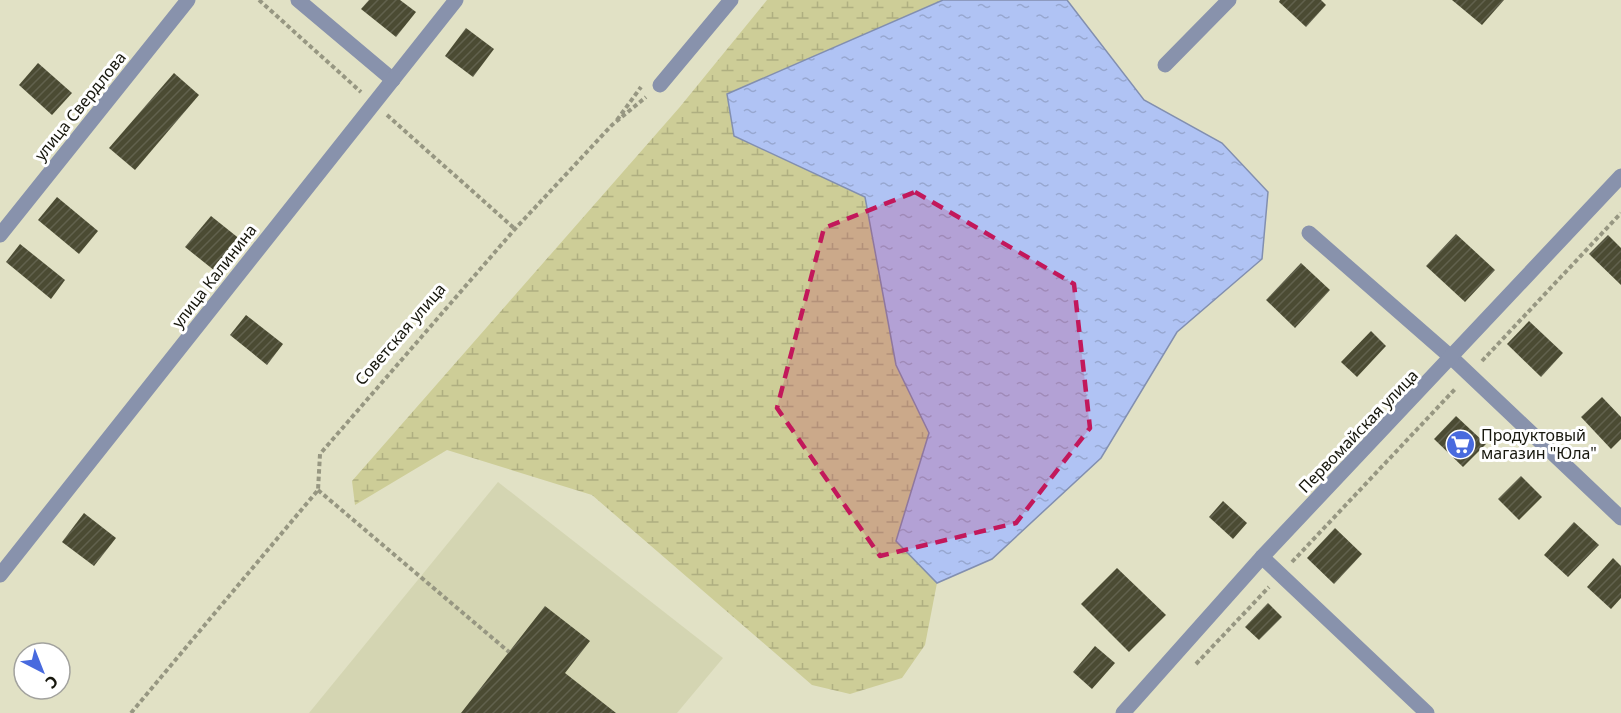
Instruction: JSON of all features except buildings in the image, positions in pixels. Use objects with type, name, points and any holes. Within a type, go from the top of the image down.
[{"type":"street","name":"улица Свердлова","points":[[0,235],[188,0]]},
{"type":"street","points":[[298,0],[393,80]]},
{"type":"street","name":"улица Калинина","points":[[0,574],[456,0]]},
{"type":"street","points":[[660,85],[731,0]]},
{"type":"street","points":[[1165,65],[1229,0]]},
{"type":"street","name":"Первомайская улица","points":[[1123,713],[1262,557],[1452,358],[1621,176]]},
{"type":"street","points":[[1309,233],[1452,358],[1621,518]]},
{"type":"street","points":[[1262,557],[1426,713]]},
{"type":"path","name":"Советская улица","points":[[318,490],[320,454],[515,229],[612,125],[660,85]]},
{"type":"path","points":[[1190,670],[1621,213]]},
{"type":"path","points":[[131,713],[318,490],[509,652]]},
{"type":"highlighted area","points":[[915,192],[1074,284],[1090,428],[1016,523],[880,556],[777,408],[824,228]]},
{"type":"shaded area","points":[[498,482],[723,658],[677,713],[309,713]]},
{"type":"green space","points":[[767,0],[943,0],[727,94],[734,136],[865,196],[896,365],[929,433],[896,541],[937,583],[925,645],[902,678],[850,694],[812,685],[592,495],[447,450],[355,505],[352,481],[679,108]]},
{"type":"water","points":[[943,0],[1067,0],[1144,100],[1222,143],[1268,192],[1262,259],[1177,332],[1101,458],[992,559],[937,583],[896,541],[929,433],[896,365],[865,197],[734,136],[727,94]]},
{"type":"place","name":"Продуктовый магазин \"Юла\"","points":[[1460,444]]}]
